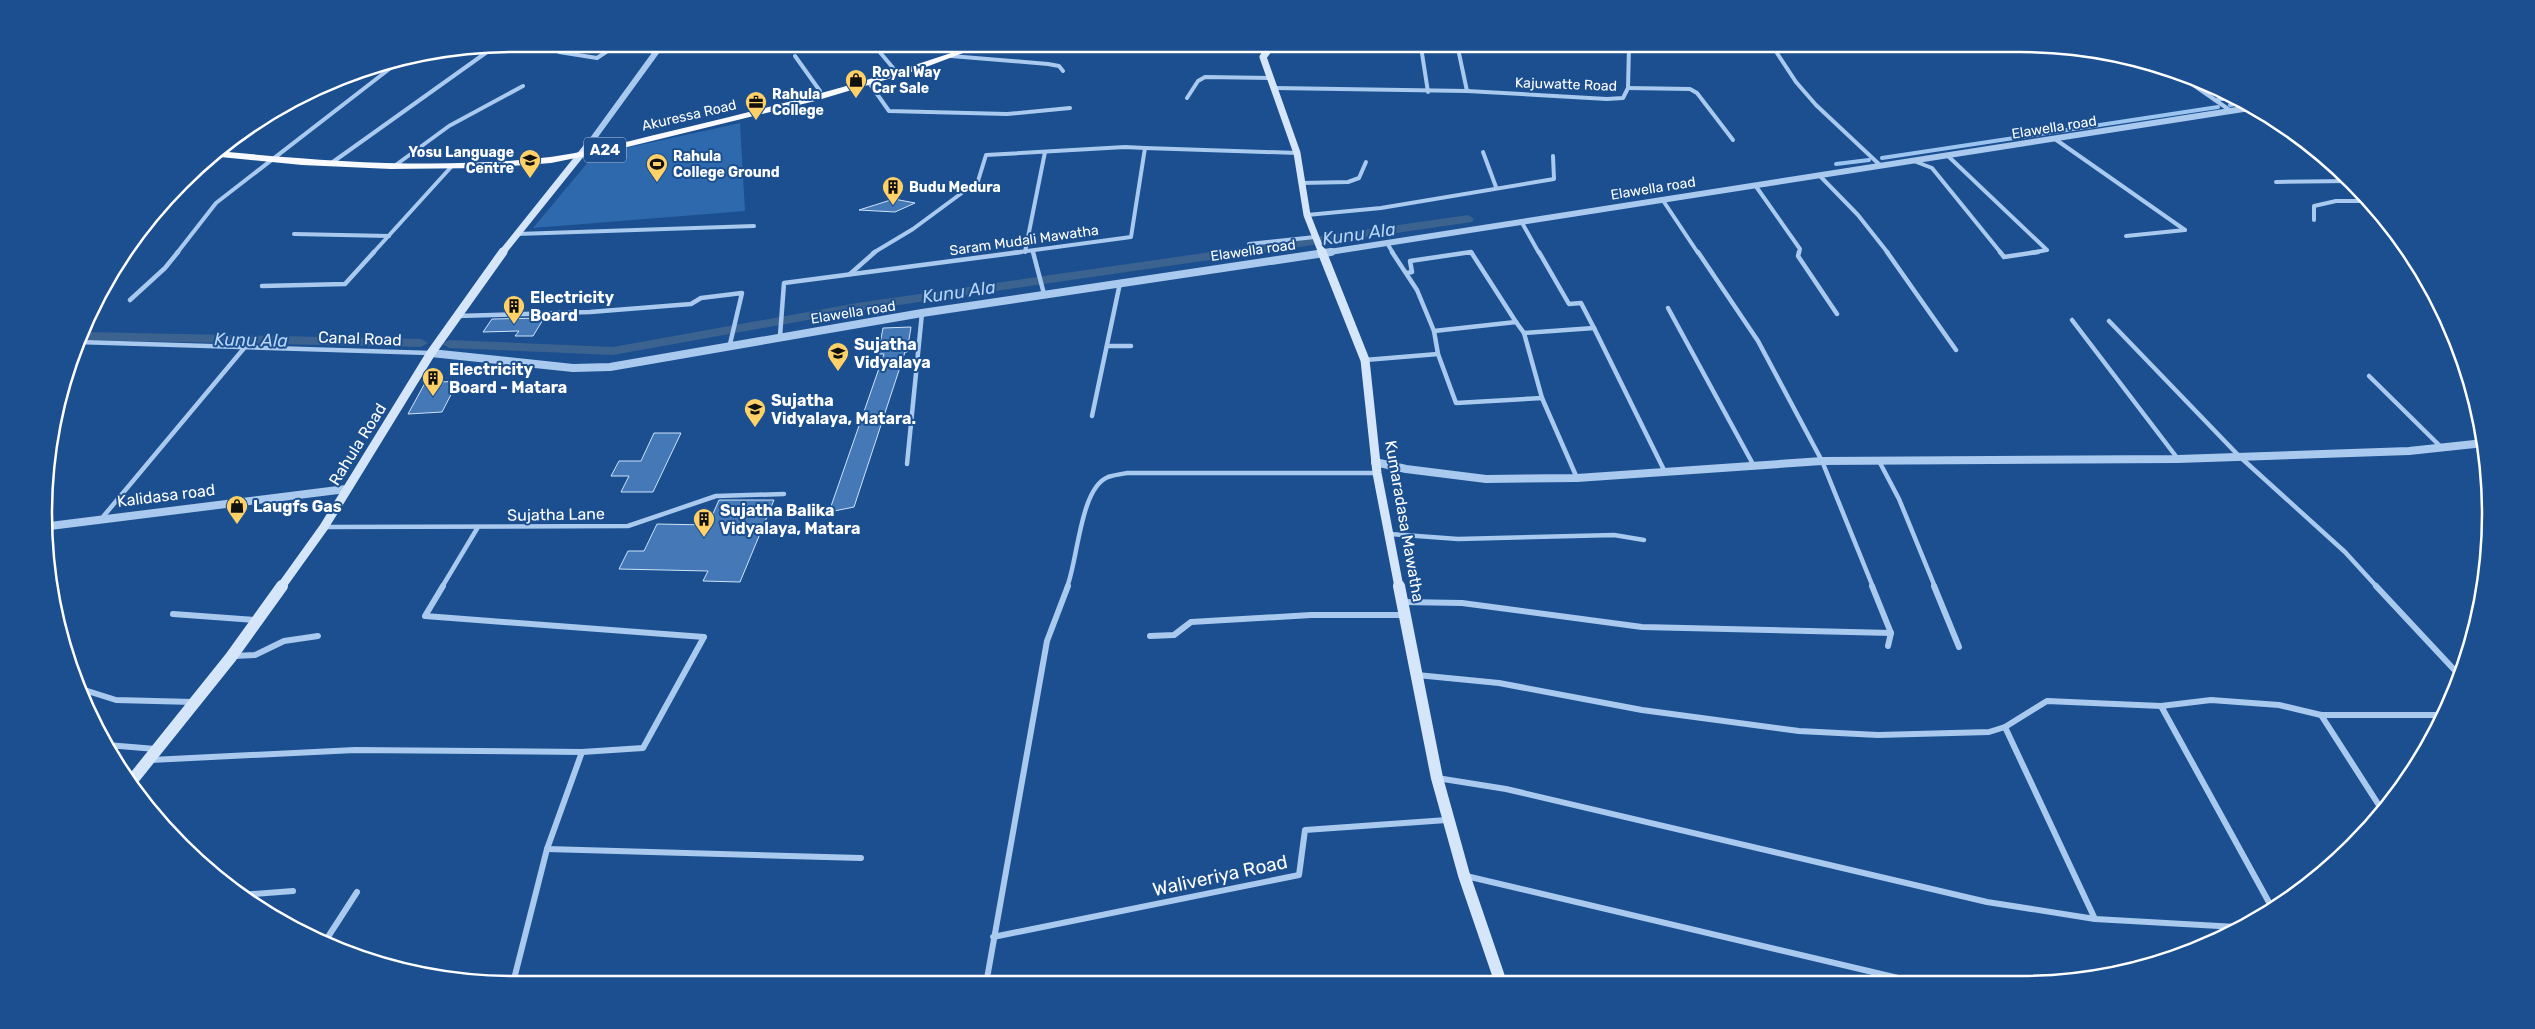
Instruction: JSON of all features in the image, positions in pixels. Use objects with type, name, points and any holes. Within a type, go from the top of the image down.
[{"type":"highway","name":"Akuressa Road","points":[[396,164],[498,157],[590,144],[820,92],[942,52]]},
{"type":"highway","name":"Akuressa Road","points":[[225,154],[452,166],[582,154],[772,110],[870,84],[962,52]]},
{"type":"highway","name":"Akuressa Road","points":[[233,148],[279,156]]},
{"type":"main road","name":"Kumaradasa Mawatha","points":[[1267,52],[1263,57],[1297,153],[1307,214],[1365,360],[1376,468],[1437,778],[1464,875],[1498,976]]},
{"type":"main road","name":"Rahula Road","points":[[135,778],[197,702],[324,527],[431,353],[457,316],[517,234],[590,144]]},
{"type":"street","points":[[559,52],[597,58],[606,52]]},
{"type":"street","points":[[590,144],[656,52]]},
{"type":"street","points":[[880,52],[894,69]]},
{"type":"street","points":[[1422,52],[1428,92]]},
{"type":"street","points":[[1459,52],[1468,91]]},
{"type":"street","name":"Kajuwatte Road","points":[[1275,88],[1428,92],[1468,91],[1607,99],[1623,98],[1628,88],[1629,52]]},
{"type":"street","points":[[1776,52],[1796,82],[1816,106],[1881,166]]},
{"type":"street","points":[[334,161],[486,53]]},
{"type":"street","points":[[795,56],[820,92]]},
{"type":"street","points":[[951,56],[1048,64],[1059,66],[1063,71]]},
{"type":"street","points":[[130,300],[164,268],[216,202],[279,156],[388,70]]},
{"type":"street","points":[[1186,98],[1198,81],[1205,77],[1271,78]]},
{"type":"street","points":[[870,84],[889,111],[985,113],[1026,112],[1056,106],[1070,108]]},
{"type":"street","points":[[396,164],[449,126],[523,86]]},
{"type":"street","points":[[1628,88],[1690,89],[1698,93],[1733,140]]},
{"type":"street","points":[[2197,88],[2231,111]]},
{"type":"street","points":[[2214,100],[2222,99]]},
{"type":"street","name":"Elawella road","points":[[431,353],[573,368],[610,367],[730,344],[922,313],[1387,243],[1520,220],[1820,176],[2243,109]]},
{"type":"street","points":[[2054,139],[2185,230],[2126,236]]},
{"type":"street","points":[[850,274],[873,253],[913,229],[978,180],[986,155],[1125,147],[1297,153]]},
{"type":"street","name":"Saram Mudali Mawatha","points":[[780,336],[784,283],[1131,237],[1145,148]]},
{"type":"street","points":[[1024,252],[1045,152]]},
{"type":"street","points":[[1483,152],[1496,187]]},
{"type":"street","points":[[1307,214],[1381,208],[1496,187],[1554,179],[1553,156]]},
{"type":"street","points":[[1914,161],[1932,168],[2004,257],[2047,250],[1948,156]]},
{"type":"street","points":[[1301,183],[1348,182],[1359,178],[1366,162]]},
{"type":"street","points":[[262,286],[345,284],[452,166]]},
{"type":"street","points":[[1820,176],[1842,195],[1864,221],[1956,350]]},
{"type":"street","points":[[2276,182],[2340,181]]},
{"type":"street","points":[[1755,185],[1800,249],[1798,256],[1838,314]]},
{"type":"street","points":[[1662,199],[1758,341],[1822,461],[1891,633],[1888,646]]},
{"type":"street","points":[[2314,220],[2314,206],[2336,201],[2359,201]]},
{"type":"street","points":[[1520,220],[1569,304],[1581,303],[1665,472]]},
{"type":"street","points":[[517,234],[754,226]]},
{"type":"street","points":[[294,234],[389,236]]},
{"type":"street","points":[[1249,244],[1316,237]]},
{"type":"street","points":[[1387,243],[1418,290],[1434,331],[1438,354],[1456,403],[1542,398]]},
{"type":"street","points":[[1033,251],[1044,294]]},
{"type":"street","points":[[1407,273],[1412,272],[1410,261],[1471,252],[1524,333],[1542,398],[1577,478]]},
{"type":"street","points":[[1092,416],[1120,282]]},
{"type":"street","points":[[457,316],[590,312],[691,304],[701,298],[742,292],[730,344]]},
{"type":"street","points":[[1668,308],[1754,466]]},
{"type":"street","points":[[907,464],[922,313]]},
{"type":"street","points":[[2072,320],[2178,459]]},
{"type":"street","points":[[2109,321],[2239,456],[2345,552],[2455,671]]},
{"type":"street","points":[[1434,331],[1516,322]]},
{"type":"street","points":[[1524,333],[1594,328]]},
{"type":"street","name":"Canal Road","points":[[86,342],[431,353]]},
{"type":"street","points":[[1106,346],[1131,346]]},
{"type":"street","points":[[102,518],[245,347]]},
{"type":"street","points":[[1365,360],[1438,354]]},
{"type":"street","points":[[2369,376],[2442,448]]},
{"type":"street","points":[[987,976],[1047,641],[1073,572],[1086,507],[1094,488],[1107,476],[1127,473],[1376,468],[1406,469],[1486,479],[1577,478],[1822,461],[2178,459],[2442,448],[2477,445]]},
{"type":"street","points":[[1879,461],[1899,499],[1959,647]]},
{"type":"street","name":"Kalidasa road","points":[[52,526],[346,489]]},
{"type":"street","name":"Sujatha Lane","points":[[324,527],[628,526],[716,496],[784,494]]},
{"type":"street","points":[[150,760],[355,750],[582,752],[643,748],[704,637],[425,616],[478,527]]},
{"type":"street","points":[[1390,534],[1458,539],[1614,535],[1644,540]]},
{"type":"street","points":[[1403,602],[1462,603],[1642,627],[1891,633]]},
{"type":"street","points":[[173,614],[257,620]]},
{"type":"street","points":[[1150,636],[1174,635],[1192,622],[1311,615],[1405,615]]},
{"type":"street","points":[[231,656],[256,655],[284,641],[318,636]]},
{"type":"street","points":[[1416,675],[1499,683],[1642,710],[1799,731],[1878,735],[1989,732],[2005,727],[2047,701],[2161,706],[2211,700],[2279,705],[2320,715],[2437,715]]},
{"type":"street","points":[[88,691],[116,700],[197,702]]},
{"type":"street","points":[[2161,706],[2270,904]]},
{"type":"street","points":[[2320,715],[2379,806]]},
{"type":"street","points":[[2005,727],[2094,919]]},
{"type":"street","points":[[114,746],[159,749]]},
{"type":"street","points":[[515,976],[547,849],[582,752]]},
{"type":"street","points":[[1437,778],[1506,789],[1987,902],[2094,919],[2230,927]]},
{"type":"street","name":"Waliveriya Road","points":[[993,937],[1299,875],[1304,830],[1448,820]]},
{"type":"street","points":[[547,849],[861,858]]},
{"type":"street","points":[[1464,875],[1890,976]]},
{"type":"street","points":[[251,894],[293,891]]},
{"type":"street","points":[[328,937],[357,892]]},
{"type":"shaded area","name":"Rahula College Ground","points":[[740,123],[745,211],[533,228],[594,155]]},
{"type":"building","name":"Budu Medura","points":[[894,199],[915,203],[895,212],[859,210]]},
{"type":"building","name":"Electricity Board","points":[[544,318],[533,336],[515,336],[519,331],[483,332],[492,319]]},
{"type":"building","points":[[911,327],[907,352],[905,352],[854,507],[829,512],[884,354],[878,354],[883,328]]},
{"type":"building","name":"Electricity Board - Matara","points":[[458,381],[442,412],[408,414],[425,383]]},
{"type":"building","points":[[654,433],[681,433],[653,492],[621,492],[629,476],[611,476],[619,461],[641,461]]},
{"type":"building","name":"Sujatha Balika Vidyalaya, Matara","points":[[719,500],[774,500],[740,582],[703,581],[708,571],[619,569],[628,551],[644,551],[657,524],[708,525]]},
{"type":"waterway","points":[[1882,158],[2218,107]]},
{"type":"waterway","points":[[1836,164],[1869,160]]},
{"type":"waterway","name":"Kunu Ala","points":[[449,344],[613,351],[857,307],[1468,219]]},
{"type":"waterway","name":"Kunu Ala","points":[[89,336],[421,343]]},
{"type":"place","name":"Royal Way Car Sale","points":[[856,99]]},
{"type":"place","name":"Rahula College","points":[[756,121]]},
{"type":"place","name":"Yosu Language Centre","points":[[530,179]]},
{"type":"place","name":"Rahula College Ground","points":[[657,183]]},
{"type":"place","name":"Budu Medura","points":[[893,206]]},
{"type":"place","name":"Electricity Board","points":[[514,325]]},
{"type":"place","name":"Sujatha Vidyalaya","points":[[838,372]]},
{"type":"place","name":"Electricity Board - Matara","points":[[433,397]]},
{"type":"place","name":"Sujatha Vidyalaya, Matara.","points":[[755,428]]},
{"type":"place","name":"Laugfs Gas","points":[[237,525]]},
{"type":"place","name":"Sujatha Balika Vidyalaya, Matara","points":[[704,538]]}]
